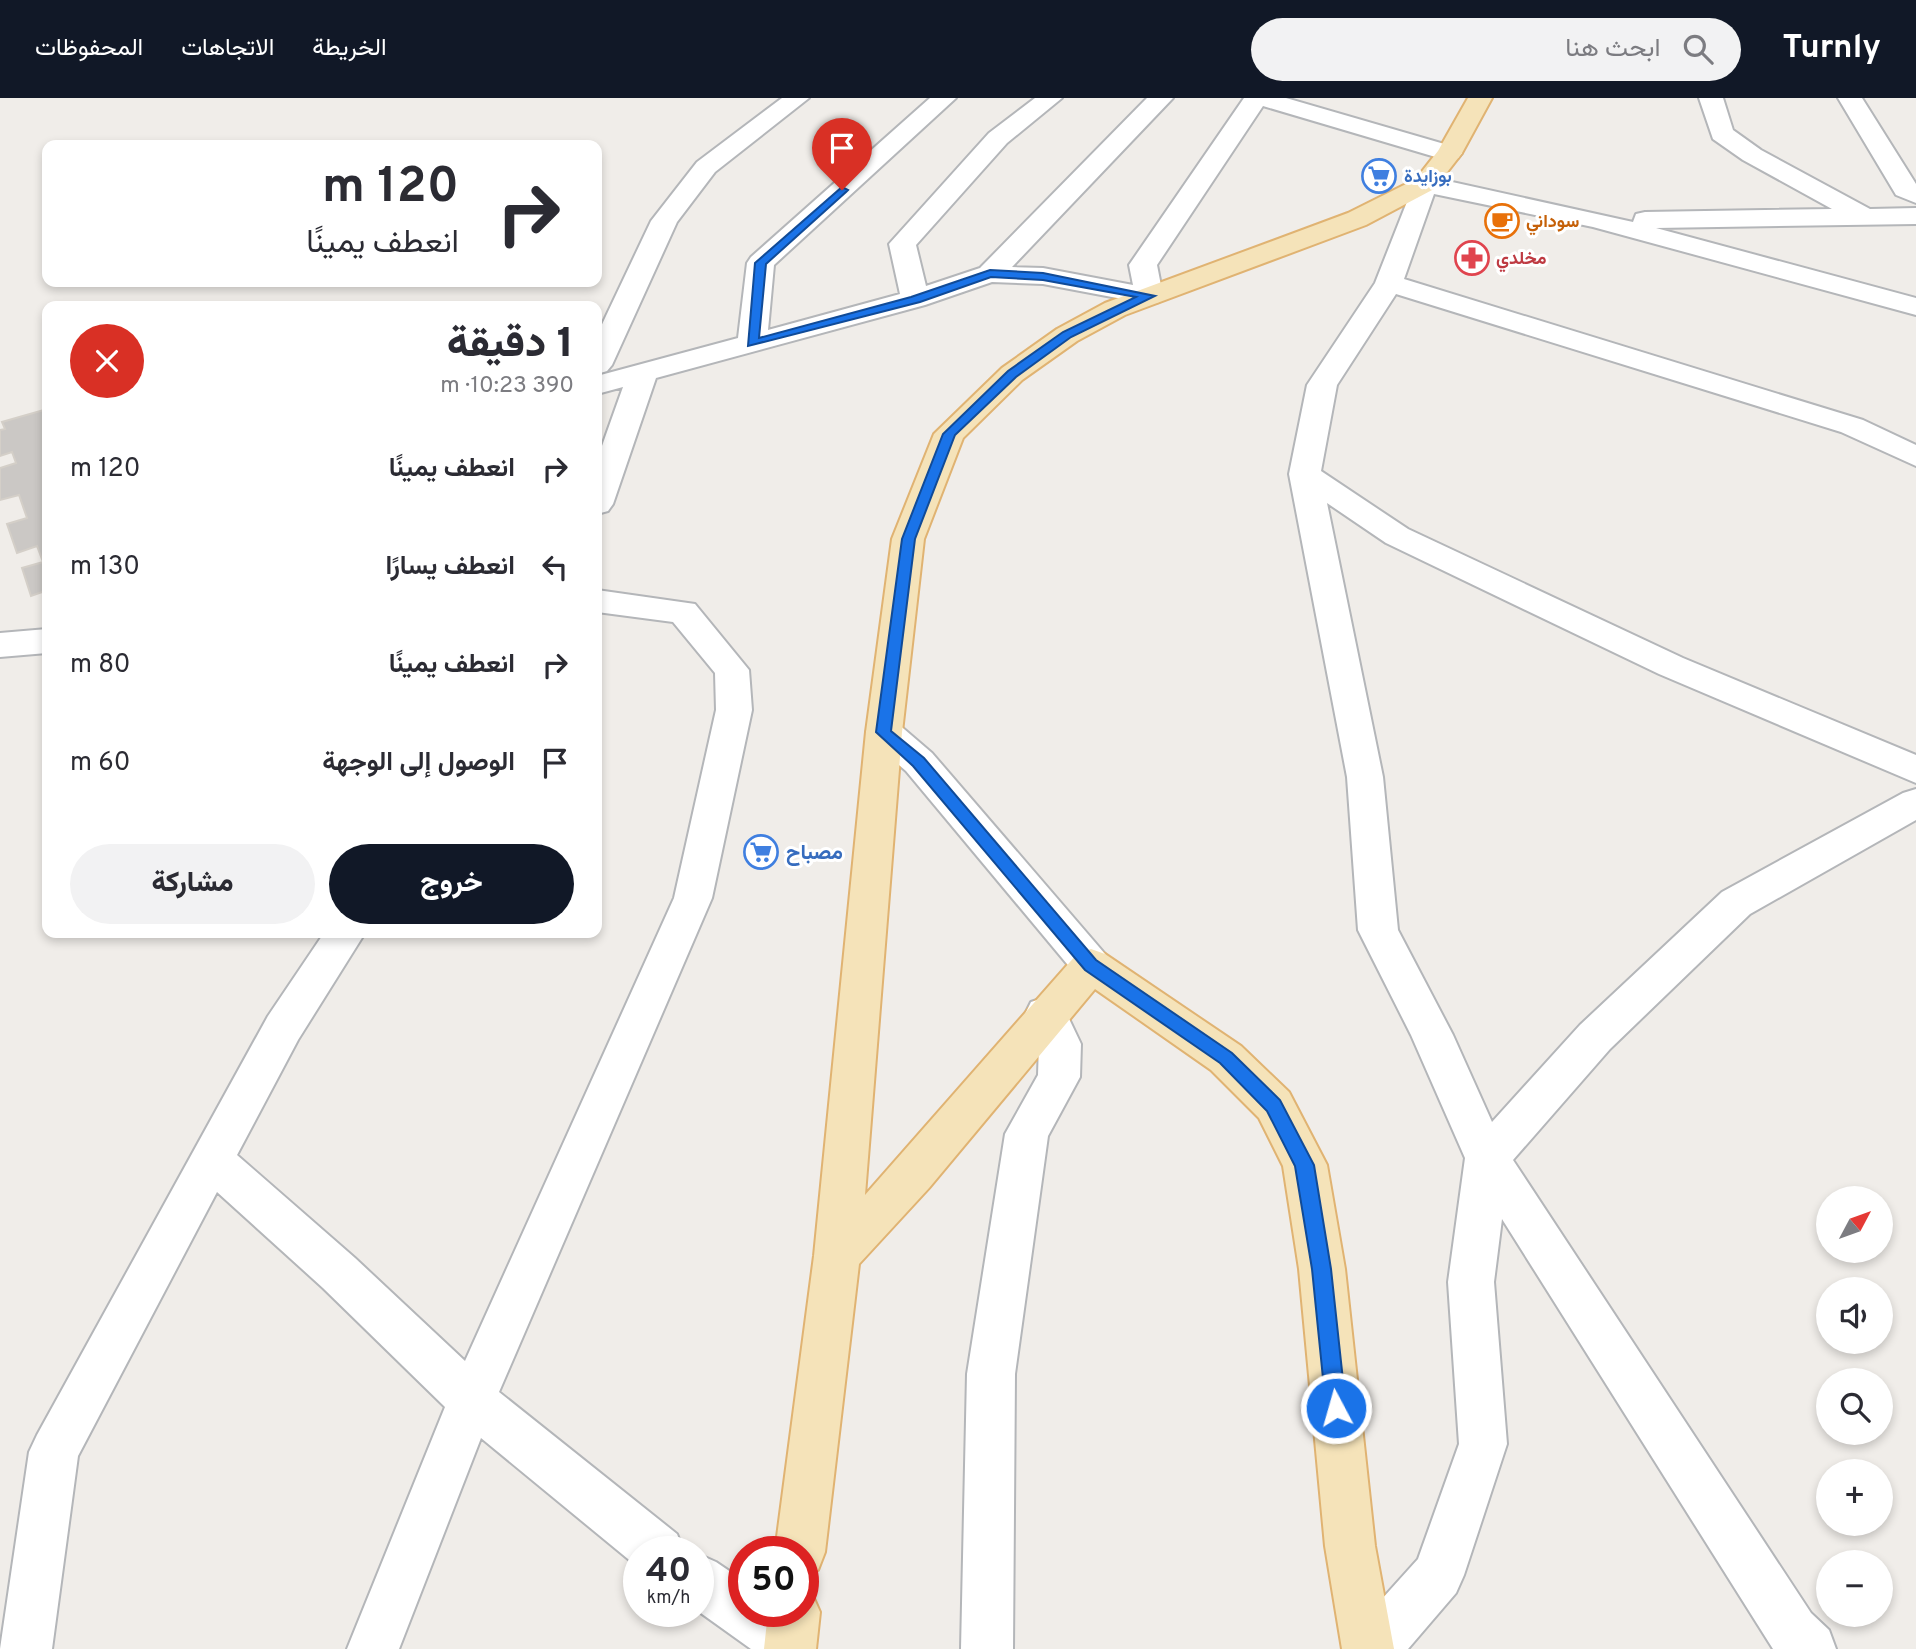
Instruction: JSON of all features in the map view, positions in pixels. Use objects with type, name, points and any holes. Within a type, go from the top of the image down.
[{"type":"main road","points":[[802,1536],[837,1256],[884,732],[908,539],[949,434],[1012,374],[1067,335],[1115,309],[1357,219],[1424,184],[1450,153],[1479,98]]},
{"type":"main road","points":[[837,1256],[913,1174],[1046,1014],[1091,965],[1226,1058],[1274,1105],[1304,1165],[1322,1269],[1350,1546],[1368,1649]]},
{"type":"street","points":[[602,354],[664,221],[706,167],[797,98]]},
{"type":"street","points":[[752,343],[761,263],[944,98]]},
{"type":"street","points":[[915,299],[902,244],[998,138],[1051,98]]},
{"type":"street","points":[[990,274],[1161,98]]},
{"type":"street","points":[[602,384],[915,299],[990,274],[1043,276],[1149,296],[1143,265],[1258,98],[1450,153]]},
{"type":"street","points":[[1711,98],[1722,134],[1752,155],[1870,219]]},
{"type":"street","points":[[1850,98],[1905,189],[1916,195]]},
{"type":"street","points":[[1810,1649],[1792,1632],[1487,1158],[1432,1035],[1378,930],[1365,777],[1305,474],[1322,386],[1389,283],[1424,184],[1597,220],[1916,307]]},
{"type":"street","points":[[1597,220],[1870,219],[1916,216]]},
{"type":"street","points":[[1389,283],[1852,426],[1916,457]]},
{"type":"street","points":[[602,490],[643,372]]},
{"type":"street","points":[[1305,474],[1397,536],[1671,666],[1916,771]]},
{"type":"street","points":[[373,1649],[472,1400],[693,898],[734,710],[732,670],[683,612],[602,602]]},
{"type":"street","points":[[0,645],[42,641]]},
{"type":"street","points":[[884,732],[919,762],[1091,965]]},
{"type":"street","points":[[1373,1649],[1438,1575],[1483,1444],[1471,1282],[1487,1158],[1595,1037],[1735,903],[1916,803]]},
{"type":"street","points":[[26,1649],[54,1452],[283,1028],[342,938]]},
{"type":"street","points":[[986,1649],[991,1374],[1027,1134],[1059,1077],[1060,1044],[1046,1014]]},
{"type":"street","points":[[212,1160],[339,1273],[472,1400],[639,1536]]},
{"type":"street","points":[[714,1590],[792,1636]]},
{"type":"building","points":[[42,410],[42,559],[37,546],[17,553],[7,524],[27,518],[19,495],[0,500],[0,468],[16,463],[12,452],[0,456],[0,430],[5,429],[2,422]]},
{"type":"building","points":[[42,562],[42,592],[31,596],[22,568]]},
{"type":"place","name":"بوزايدة","points":[[1379,176]]},
{"type":"place","name":"سوداني","points":[[1502,221]]},
{"type":"place","name":"مخلدي","points":[[1472,258]]},
{"type":"place","name":"مصباح","points":[[761,852]]},
{"type":"route","points":[[842,190],[761,263],[752,343],[915,299],[990,274],[1043,276],[1149,296],[1115,309],[1067,335],[1012,374],[949,434],[908,539],[884,732],[919,762],[1091,965],[1226,1058],[1274,1105],[1304,1165],[1322,1269],[1336,1408]]}]
